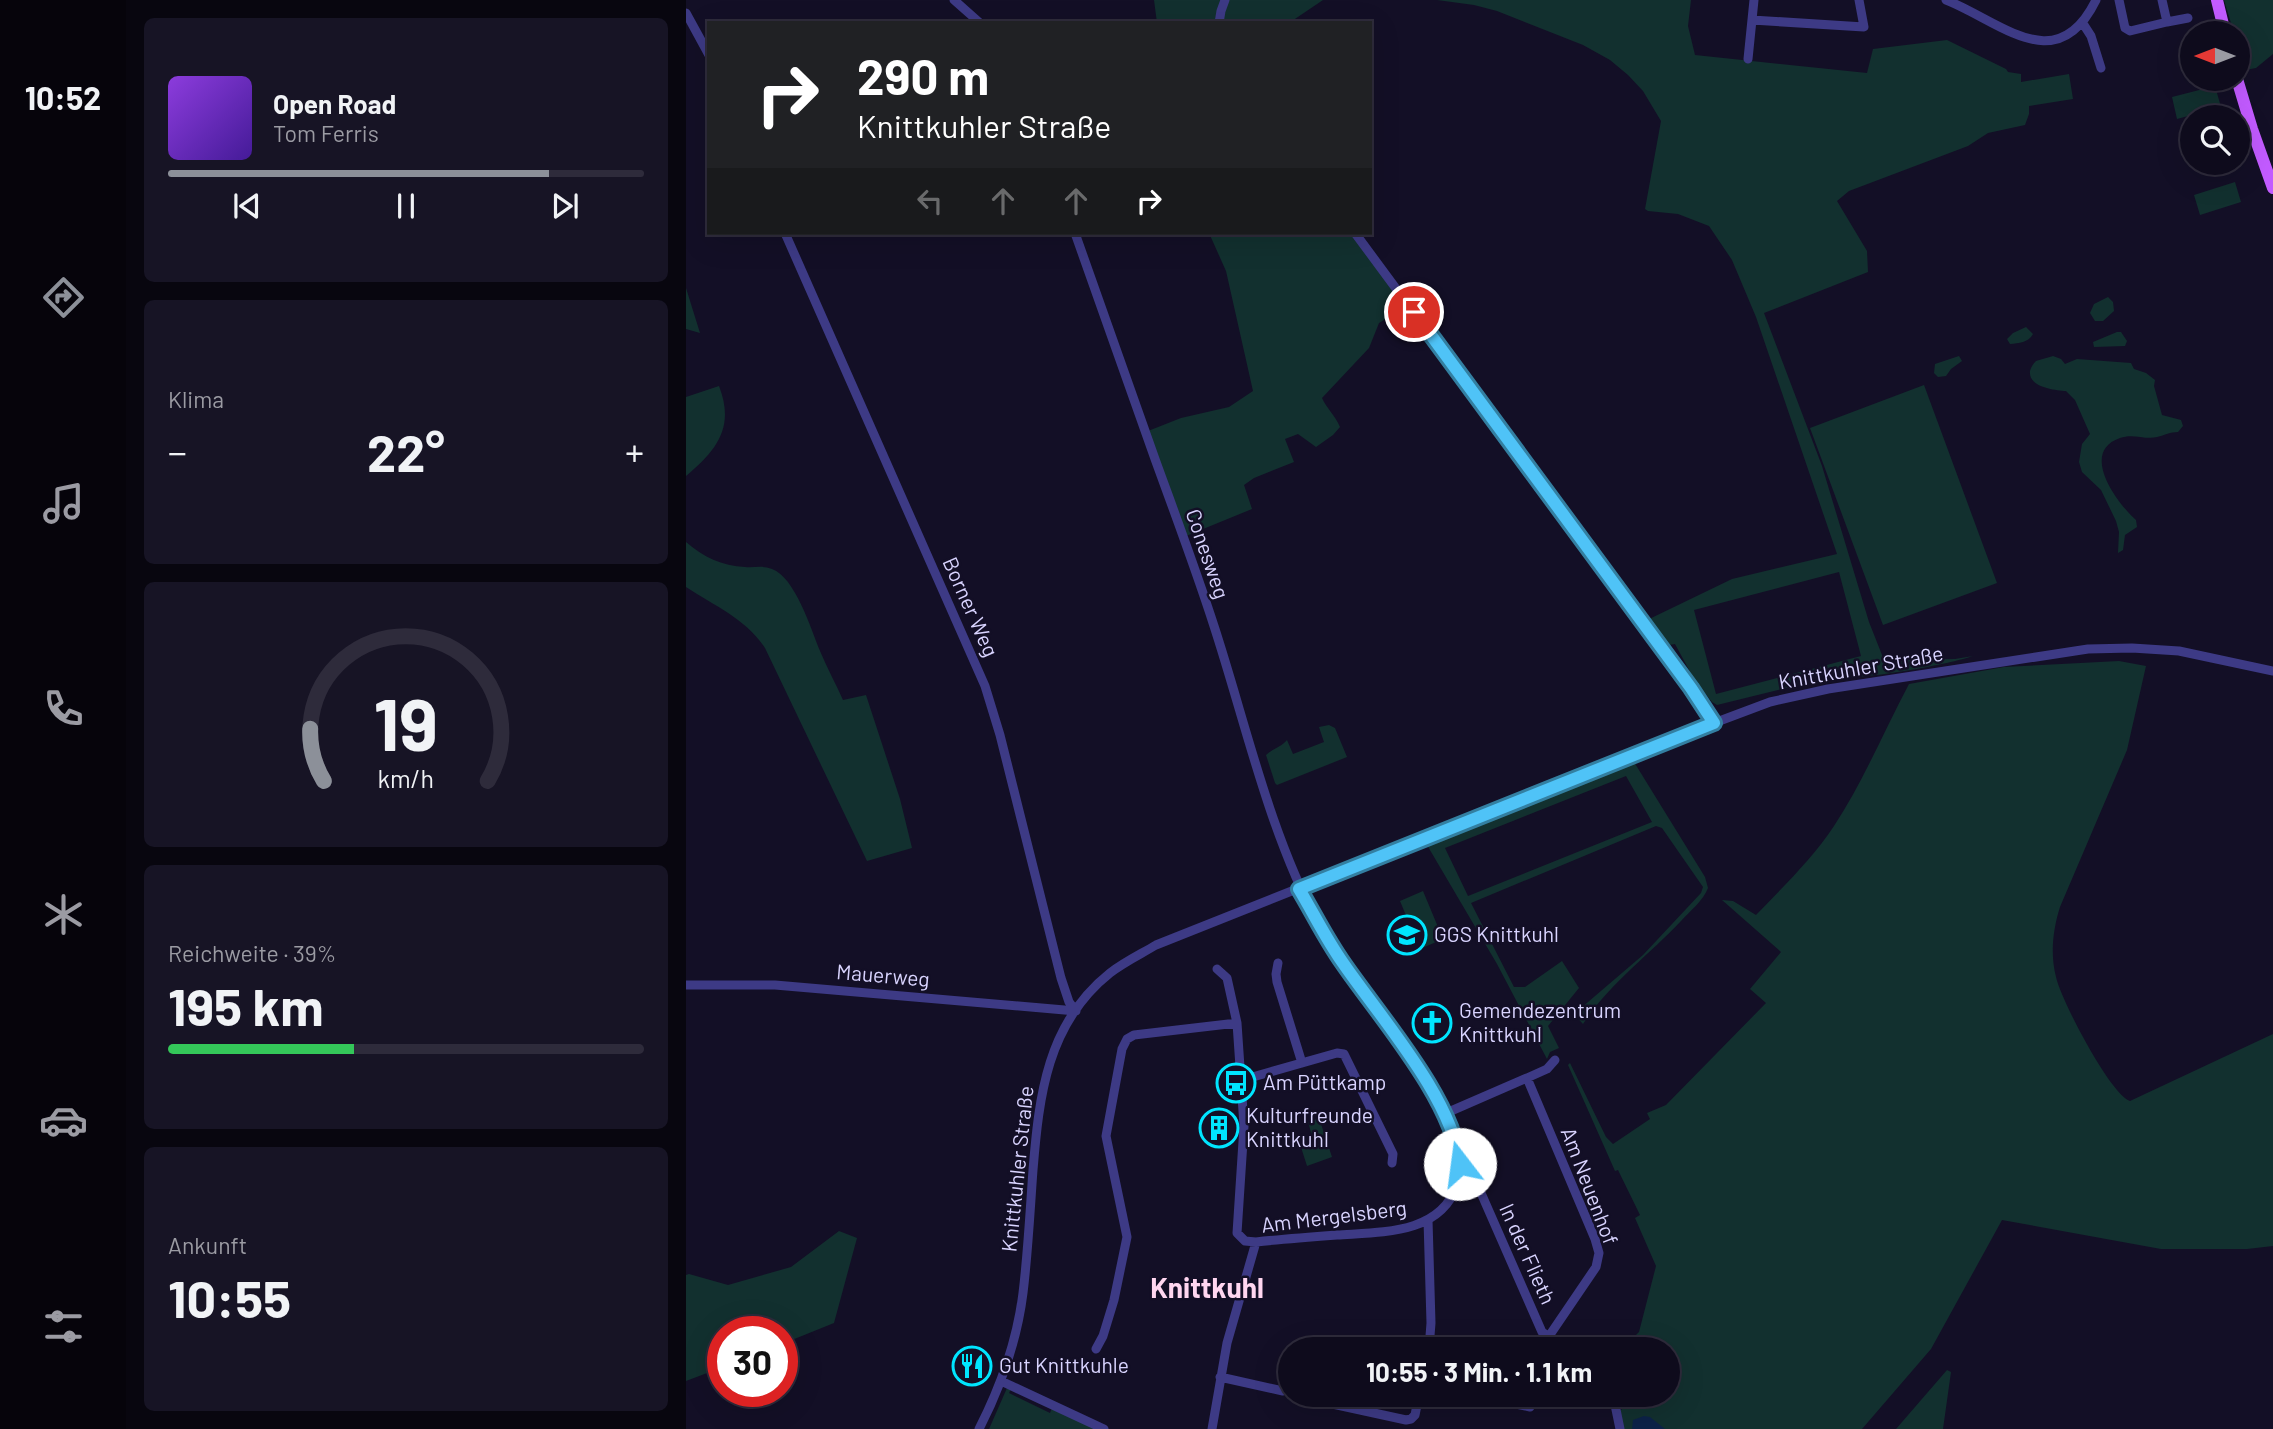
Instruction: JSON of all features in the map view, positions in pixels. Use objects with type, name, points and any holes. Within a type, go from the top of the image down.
[{"type":"main road","points":[[2217,0],[2222,21]]},
{"type":"main road","points":[[2241,91],[2273,188]]},
{"type":"street","points":[[954,0],[978,21]]},
{"type":"street","points":[[1219,21],[1225,0]]},
{"type":"street","points":[[1748,59],[1754,0]]},
{"type":"street","points":[[1752,20],[1864,27],[1860,0]]},
{"type":"street","points":[[1946,0],[1967,8],[2016,35],[2035,41],[2058,38],[2071,32],[2082,22],[2096,0]]},
{"type":"street","points":[[2119,0],[2127,31],[2188,18]]},
{"type":"street","points":[[2162,0],[2167,22]]},
{"type":"street","points":[[686,13],[707,51]]},
{"type":"street","points":[[2082,22],[2094,41],[2101,68]]},
{"type":"street","name":"Borner Weg","points":[[786,235],[985,686],[1000,735],[1061,978],[1069,1002],[1076,1011]]},
{"type":"street","name":"Conesweg","points":[[1076,235],[1205,598],[1266,794],[1299,889]]},
{"type":"street","points":[[1356,235],[1691,688],[1714,723]]},
{"type":"street","name":"Knittkuhler Straße","points":[[979,1429],[1001,1381],[1015,1335],[1023,1295],[1037,1125],[1042,1088],[1052,1055],[1065,1026],[1110,974],[1156,945],[1770,702],[1829,689],[2088,649],[2179,651],[2273,671]]},
{"type":"street","points":[[1299,889],[1329,943],[1426,1080],[1444,1114],[1459,1152],[1460,1171]]},
{"type":"street","points":[[1278,963],[1277,982],[1302,1063]]},
{"type":"street","points":[[1217,969],[1227,978],[1237,1023],[1242,1080],[1243,1140],[1237,1233],[1245,1241],[1256,1241]]},
{"type":"street","name":"Mauerweg","points":[[686,985],[775,985],[1076,1011]]},
{"type":"street","points":[[1096,1349],[1114,1300],[1127,1237],[1106,1136],[1123,1045],[1134,1035],[1237,1023]]},
{"type":"street","points":[[1242,1080],[1337,1053],[1344,1054],[1393,1154],[1392,1163]]},
{"type":"street","points":[[1444,1114],[1547,1069],[1555,1060]]},
{"type":"street","name":"Am Neuenhof","points":[[1527,1078],[1599,1253],[1597,1267],[1549,1337]]},
{"type":"street","name":"In der Flieth","points":[[1460,1171],[1474,1177],[1542,1332],[1549,1337]]},
{"type":"street","name":"Am Mergelsberg","points":[[1212,1429],[1236,1305],[1256,1241],[1386,1232],[1407,1228],[1428,1220],[1443,1209],[1457,1184],[1460,1171]]},
{"type":"street","points":[[1428,1220],[1430,1337]]},
{"type":"street","points":[[1220,1377],[1278,1390]]},
{"type":"street","points":[[1001,1381],[1104,1429]]},
{"type":"street","points":[[1346,1407],[1406,1420],[1415,1415],[1417,1407]]},
{"type":"street","points":[[1615,1407],[1620,1429]]},
{"type":"green space","points":[[1154,0],[1220,0],[1219,21],[1157,21]]},
{"type":"green space","points":[[1228,0],[1323,0],[1292,21],[1221,21]]},
{"type":"green space","points":[[1437,0],[1691,0],[1688,26],[1695,55],[1867,73],[1873,49],[1947,40],[2008,72],[2021,74],[2021,82],[2069,74],[2073,99],[2029,106],[2025,125],[1988,133],[1968,146],[1849,191],[1837,201],[1867,251],[1868,272],[1764,313],[1822,466],[1869,622],[1884,660],[1955,659],[1973,656],[1871,676],[1832,677],[1822,674],[1805,677],[1803,684],[1717,705],[1694,679],[1675,644],[1663,646],[1643,622],[1732,579],[1837,554],[1756,317],[1732,260],[1709,226],[1678,214],[1645,209],[1661,121],[1643,91],[1610,60],[1583,45],[1497,11]],"holes":[[[1839,572],[1861,656],[1716,694],[1694,610]]]},
{"type":"green space","points":[[2224,0],[2273,0],[2273,54],[2256,68],[2250,69],[2250,21],[2230,21]]},
{"type":"green space","points":[[2195,91],[2216,91],[2220,105],[2180,105],[2180,118],[2177,119],[2172,97]]},
{"type":"green space","points":[[2235,182],[2241,202],[2200,215],[2194,195]]},
{"type":"green space","points":[[1210,235],[1355,235],[1408,306],[1379,323],[1369,348],[1322,398],[1340,427],[1333,435],[1316,447],[1298,434],[1285,439],[1294,462],[1254,478],[1244,485],[1252,509],[1186,536],[1148,431],[1181,418],[1229,407],[1253,391],[1226,271]]},
{"type":"green space","points":[[686,288],[700,333],[686,329]]},
{"type":"green space","points":[[2108,297],[2113,302],[2114,311],[2103,321],[2095,321],[2090,313],[2094,304]]},
{"type":"green space","points":[[2026,327],[2033,334],[2031,337],[2023,342],[2010,344],[2007,339]]},
{"type":"green space","points":[[2121,332],[2127,341],[2125,346],[2094,347],[2093,342]]},
{"type":"green space","points":[[1959,356],[1962,361],[1946,376],[1938,377],[1934,373],[1935,364]]},
{"type":"green space","points":[[2053,356],[2065,364],[2077,359],[2131,363],[2134,369],[2155,380],[2154,386],[2162,415],[2181,420],[2183,426],[2178,432],[2157,437],[2120,438],[2108,445],[2103,454],[2102,466],[2112,490],[2136,520],[2137,527],[2125,535],[2123,550],[2118,553],[2119,532],[2116,521],[2101,490],[2082,472],[2079,462],[2082,444],[2090,434],[2075,400],[2066,391],[2037,384],[2030,376],[2030,370],[2036,361]]},
{"type":"green space","points":[[1924,385],[1997,583],[1883,625],[1810,428]]},
{"type":"green space","points":[[719,386],[725,414],[720,437],[706,457],[686,476],[686,397]]},
{"type":"green space","points":[[686,542],[713,560],[728,565],[769,568],[788,582],[843,700],[866,695],[900,799],[912,848],[867,861],[765,648],[739,621],[686,587]]},
{"type":"green space","points":[[2119,661],[2146,666],[2127,750],[2060,907],[2054,933],[2054,968],[2076,1024],[2099,1065],[2121,1095],[2130,1101],[2273,1034],[2273,1246],[2247,1249],[2161,1249],[2002,1220],[1931,1349],[1862,1429],[1622,1429],[1620,1411],[1624,1407],[1680,1407],[1680,1337],[1634,1337],[1639,1332],[1656,1266],[1635,1218],[1640,1215],[1618,1170],[1615,1171],[1568,1065],[1570,1063],[1606,1137],[1613,1144],[1650,1119],[1647,1113],[1666,1105],[1766,1003],[1750,989],[1781,952],[1722,900],[1733,901],[1756,915],[1807,861],[1845,809],[1909,684],[2004,667]]},
{"type":"green space","points":[[1329,725],[1335,728],[1347,757],[1277,785],[1266,755],[1287,740],[1293,754],[1324,742],[1319,727]]},
{"type":"green space","points":[[1634,762],[1705,877],[1708,888],[1696,906],[1617,983],[1583,1024],[1574,1014],[1643,955],[1701,893],[1703,887],[1662,828],[1656,826],[1471,903],[1514,987],[1525,987],[1562,961],[1579,988],[1548,1026],[1559,1048],[1550,1052],[1547,1059],[1497,964],[1427,845]],"holes":[[[1626,776],[1652,822],[1468,896],[1445,848]]]},
{"type":"green space","points":[[1423,891],[1443,939],[1420,949],[1400,901]]},
{"type":"green space","points":[[1319,1118],[1332,1157],[1307,1166],[1299,1141],[1312,1136],[1308,1122]]},
{"type":"green space","points":[[839,1231],[857,1238],[834,1323],[798,1338],[798,1316],[707,1316],[707,1373],[686,1381],[686,1275],[728,1285],[791,1267]]},
{"type":"green space","points":[[1947,1370],[1951,1372],[1943,1429],[1896,1429]]},
{"type":"green space","points":[[1007,1388],[1011,1389],[1009,1393],[1050,1413],[1052,1408],[1097,1429],[989,1429]]},
{"type":"water","points":[[1650,1417],[1665,1429],[1632,1429],[1633,1420]]},
{"type":"place","name":"GGS Knittkuhl","points":[[1407,935]]},
{"type":"place","name":"Gemendezentrum Knittkuhl","points":[[1432,1023]]},
{"type":"place","name":"Am Püttkamp","points":[[1236,1083]]},
{"type":"place","name":"Kulturfreunde Knittkuhl","points":[[1219,1128]]},
{"type":"place","name":"Gut Knittkuhle","points":[[972,1366]]},
{"type":"district","name":"Knittkuhl","points":[[1207,1288]]},
{"type":"route","points":[[1414,312],[1714,723],[1299,889],[1329,943],[1426,1080],[1455,1140],[1460,1164]]}]
